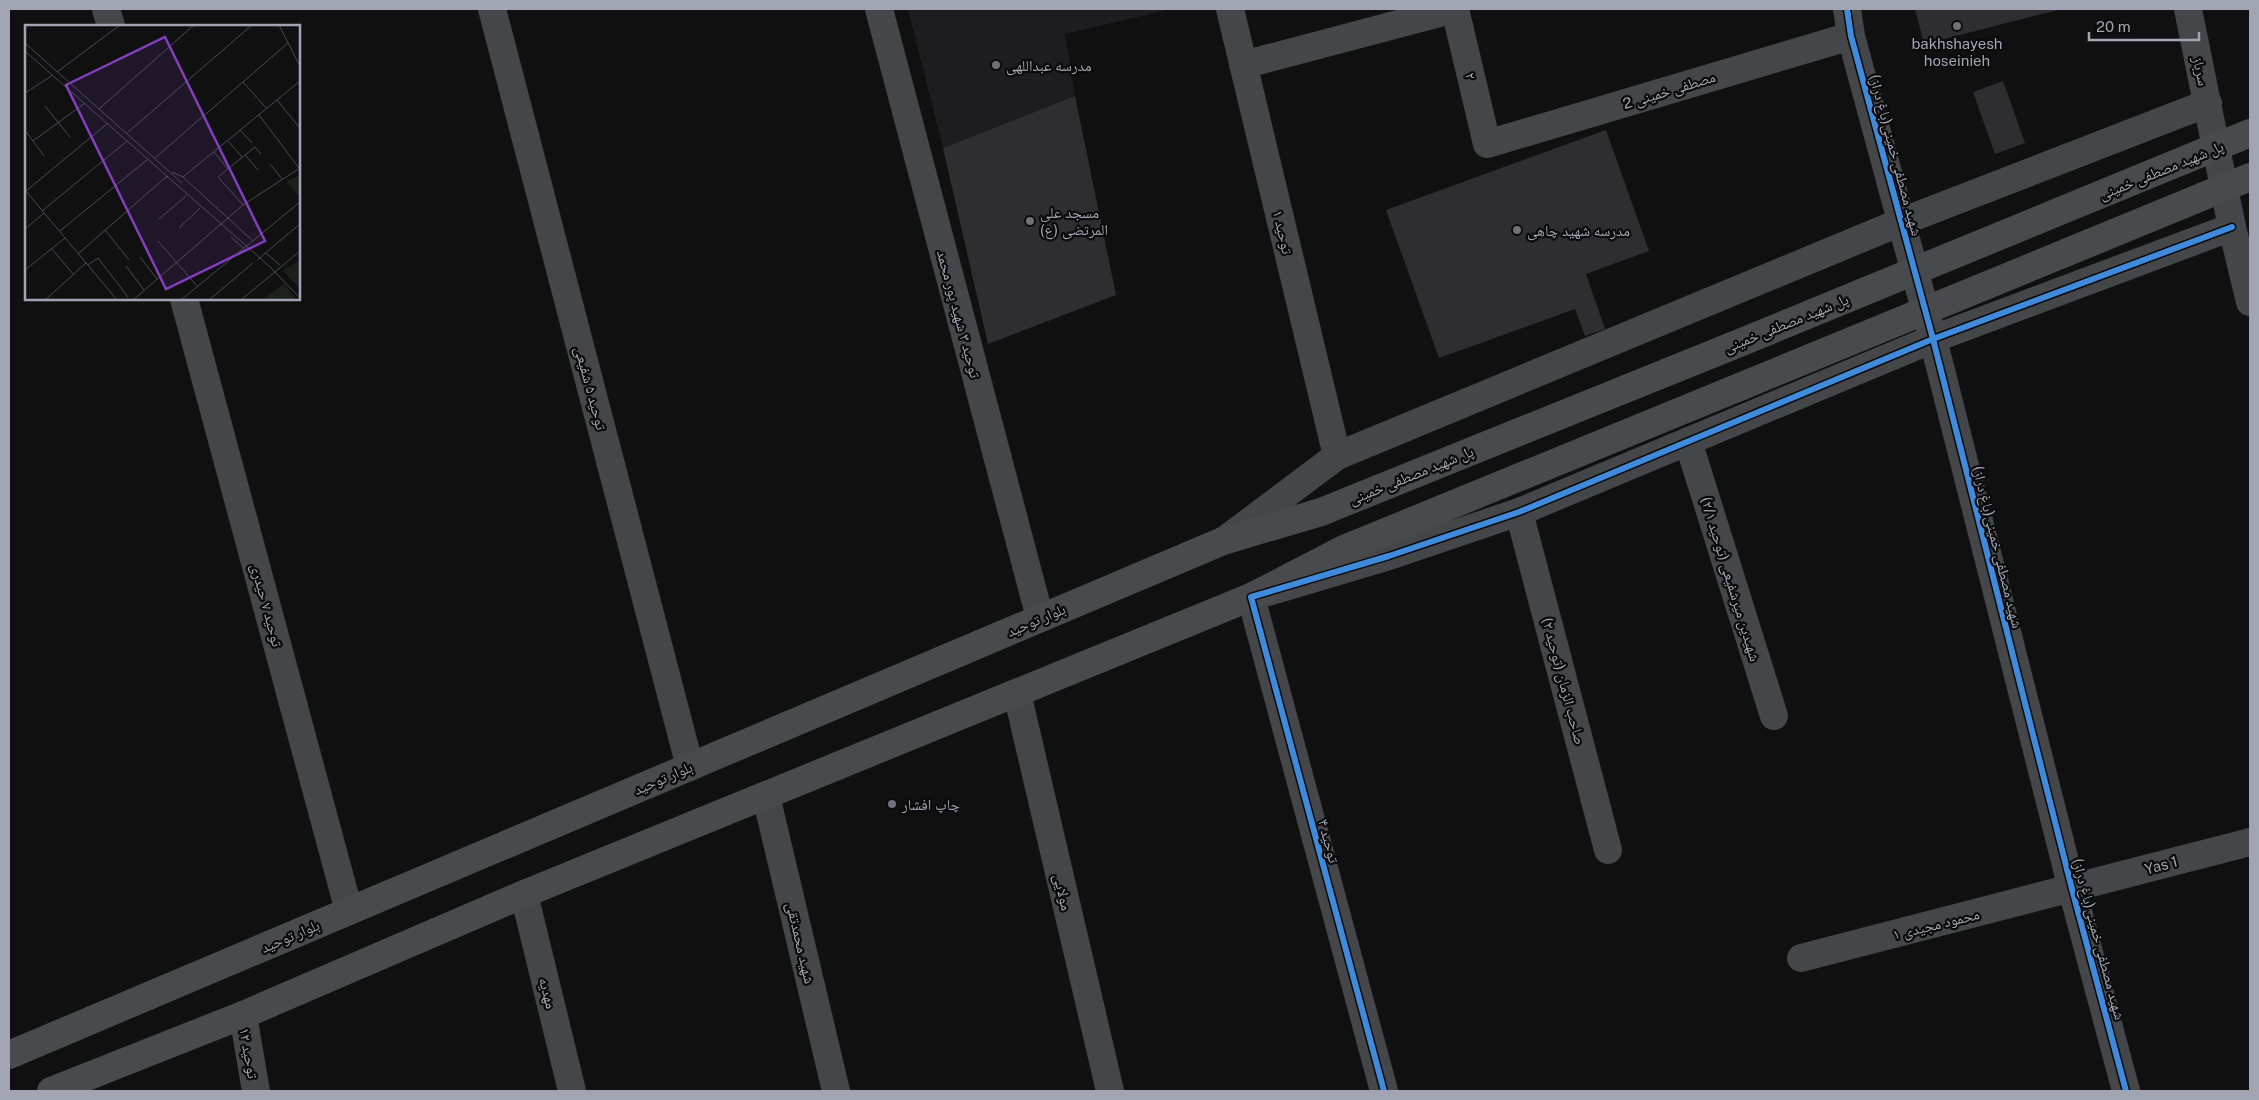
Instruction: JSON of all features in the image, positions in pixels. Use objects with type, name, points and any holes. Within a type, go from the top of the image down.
[{"type":"main road","name":"پل شهید مصطفی خمینی","points":[[1321,512],[1732,346],[2250,133]]},
{"type":"main road","points":[[51,1091],[243,1015],[524,894],[1251,597],[1344,549],[2250,177]]},
{"type":"main road","name":"بلوار توحید","points":[[9,1056],[1224,541],[1321,512]]},
{"type":"street","points":[[106,9],[111,25]]},
{"type":"street","name":"توحید ۵ شفیعی","points":[[492,9],[690,767]]},
{"type":"street","name":"توحید ۳ شهيد پور محمد","points":[[879,9],[1040,618]]},
{"type":"street","name":"توحید ۱","points":[[1230,9],[1337,456]]},
{"type":"street","points":[[1243,65],[1455,9]]},
{"type":"street","name":"۲","points":[[1455,9],[1488,144]]},
{"type":"street","name":"شهید مصطفی خمینی(باغ دراز)","points":[[1847,9],[1851,36],[1933,339],[2072,889],[2126,1091]]},
{"type":"street","name":"سرباز","points":[[2188,9],[2232,228],[2250,302]]},
{"type":"street","name":"مصطفی خمینی 2","points":[[1488,144],[1851,36]]},
{"type":"street","points":[[1224,541],[1337,456],[1900,222],[2208,103]]},
{"type":"street","points":[[1251,597],[1389,556],[1519,512],[1933,339],[2232,228]]},
{"type":"street","name":"توحید ۷ حیدری","points":[[184,300],[349,911]]},
{"type":"street","name":"شهیدین میرشفیعی (توحید ۲/۱)","points":[[1688,441],[1774,716]]},
{"type":"street","name":"صاحب الزمان (توحید ۲)","points":[[1519,512],[1608,850]]},
{"type":"street","name":"توحید ۴","points":[[1251,597],[1384,1091]]},
{"type":"street","name":"مولایی","points":[[1016,693],[1110,1091]]},
{"type":"street","name":"شهید محمدتقی","points":[[766,796],[836,1091]]},
{"type":"street","name":"Yas 1","points":[[2072,889],[2250,842]]},
{"type":"street","name":"۱ محمود مجیدی","points":[[1801,958],[2072,889]]},
{"type":"street","name":"مهدیه","points":[[524,894],[572,1091]]},
{"type":"street","name":"توحید ۱۲","points":[[243,1015],[256,1091]]},
{"type":"shaded area","name":"مدرسه عبداللهی","points":[[908,9],[1171,9],[1065,34],[1075,96],[943,148]]},
{"type":"building","name":"bakhshayesh hoseinieh","points":[[1915,9],[2062,9],[1924,44]]},
{"type":"building","points":[[2003,81],[2025,143],[1995,154],[1973,92]]},
{"type":"building","name":"مسجد علی المرتضی (ع)","points":[[1075,96],[1116,295],[988,344],[943,148]]},
{"type":"building","name":"مدرسه شهید چاهی","points":[[1606,130],[1649,251],[1586,274],[1605,329],[1585,336],[1575,309],[1439,358],[1386,210]]},
{"type":"cycle path","points":[[1847,9],[1851,36],[1933,339],[2072,889],[2126,1091]]},
{"type":"cycle path","points":[[1384,1091],[1251,597],[1389,556],[1519,512],[1933,339],[2232,227]]},
{"type":"place","name":"bakhshayesh hoseinieh","points":[[1957,26]]},
{"type":"place","name":"مدرسه عبداللهی","points":[[996,65]]},
{"type":"place","name":"مسجد علی المرتضی (ع)","points":[[1030,221]]},
{"type":"place","name":"مدرسه شهید چاهی","points":[[1517,230]]},
{"type":"place","name":"چاپ افشار","points":[[892,804]]}]
